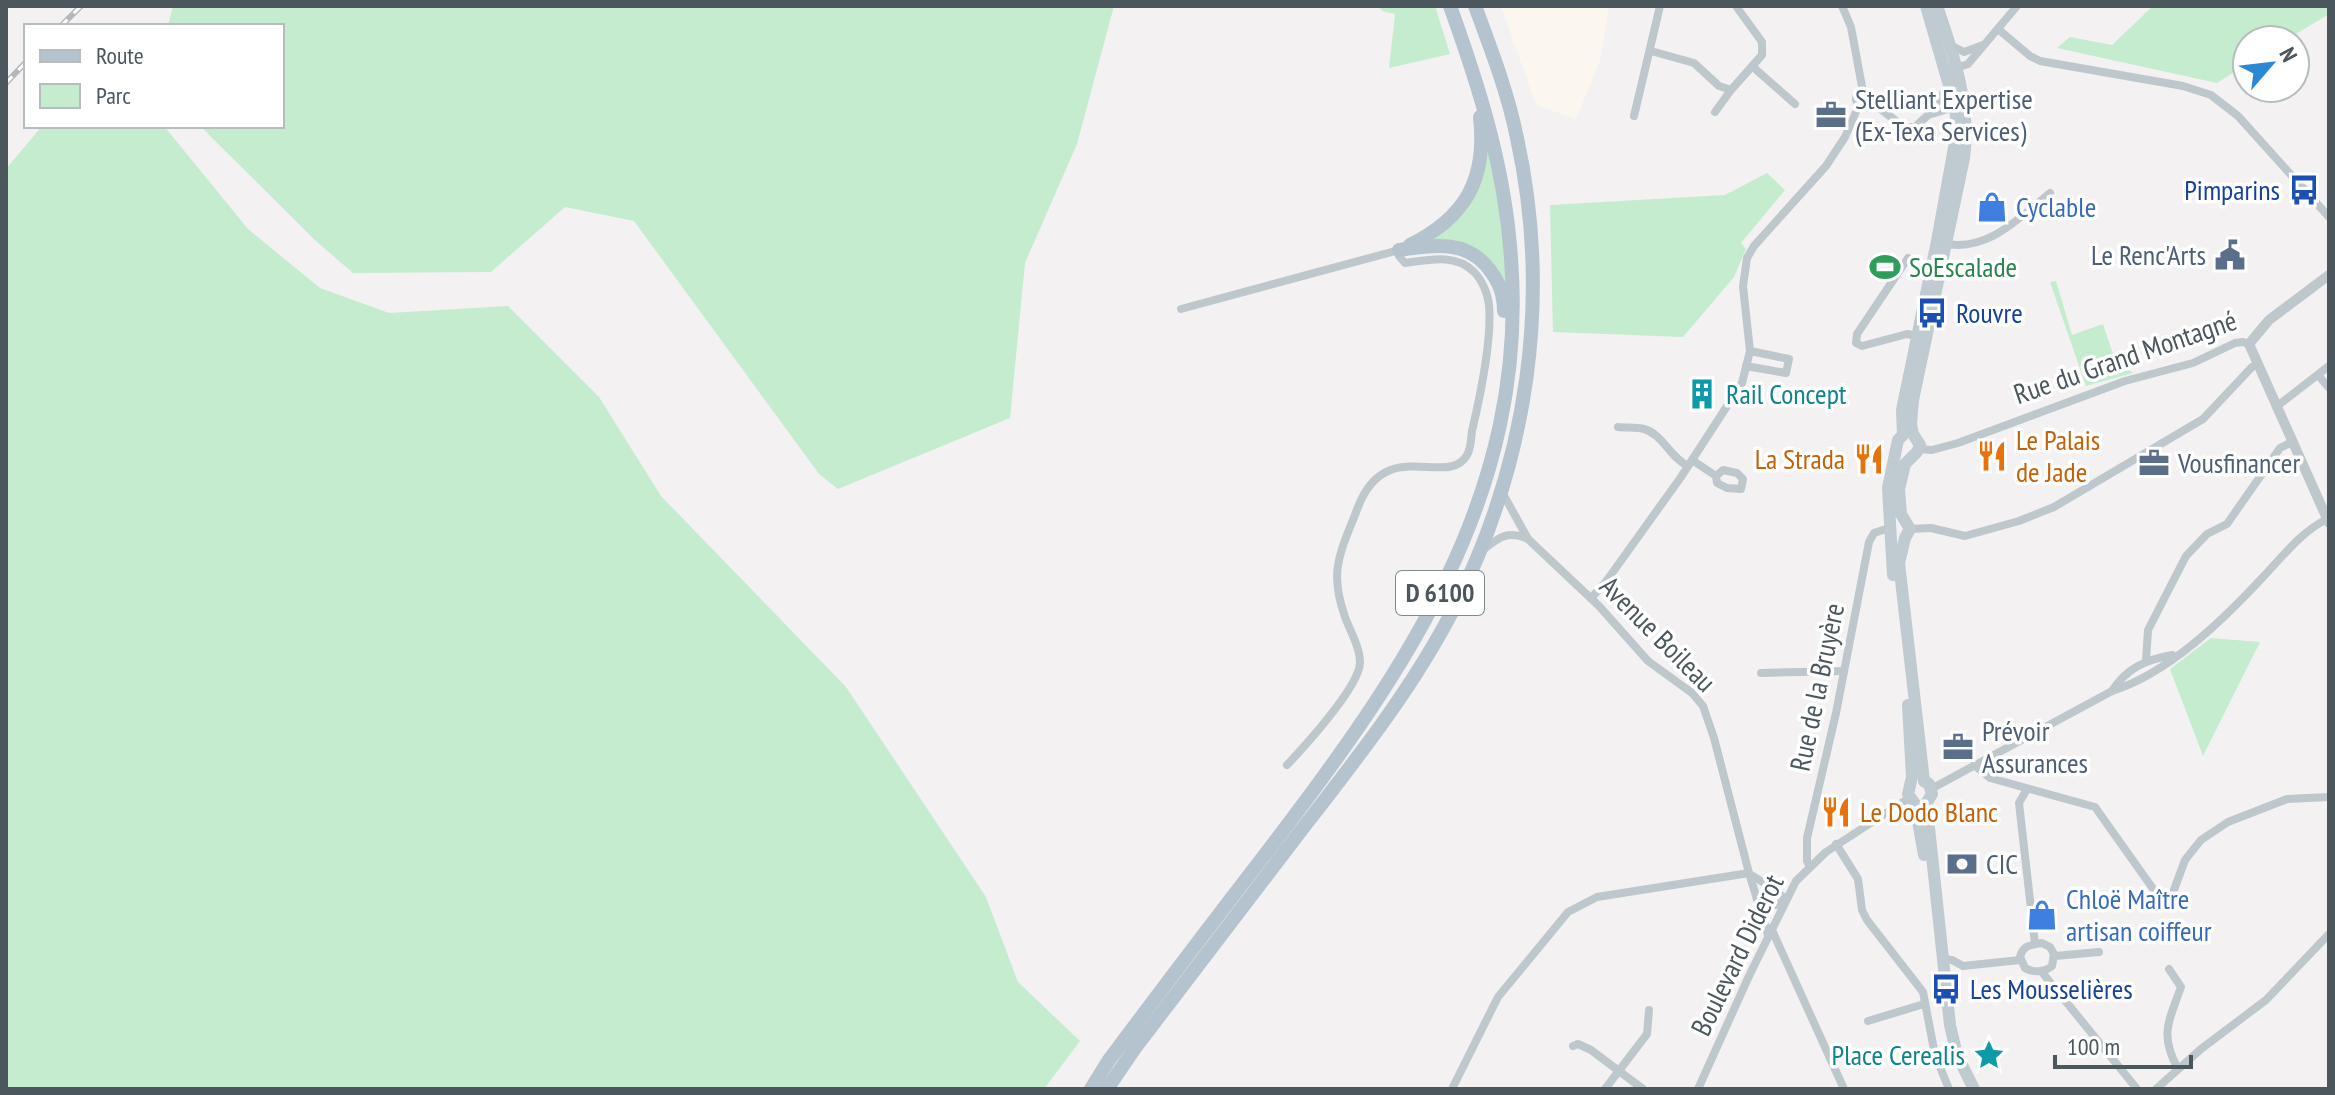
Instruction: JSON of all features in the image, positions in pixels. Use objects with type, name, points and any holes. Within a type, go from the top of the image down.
[{"type":"main road","name":"D 6100","points":[[1091,1089],[1109,1060],[1332,767],[1380,699],[1453,568],[1477,505],[1495,441],[1512,342],[1512,262],[1497,155],[1473,69],[1450,6]]},
{"type":"main road","name":"D 6100","points":[[1107,1089],[1388,715],[1453,610],[1480,553],[1502,492],[1520,425],[1529,374],[1534,300],[1533,255],[1517,137],[1501,78],[1475,6]]},
{"type":"main road","points":[[1927,6],[1956,68]]},
{"type":"main road","points":[[1937,6],[1956,68],[1952,104],[1957,123],[1942,243]]},
{"type":"main road","points":[[1399,250],[1425,238],[1453,216],[1475,182],[1482,160],[1483,142],[1473,69]]},
{"type":"main road","points":[[1899,533],[1888,488],[1898,440],[1908,434],[1922,337],[1966,144],[1952,104]]},
{"type":"main road","points":[[1399,250],[1430,246],[1458,247],[1484,262],[1496,277],[1504,306],[1495,441]]},
{"type":"main road","points":[[1908,434],[1919,440],[1919,449],[1905,464],[1899,489],[1899,563],[1923,785],[1932,794],[1917,801]]},
{"type":"main road","points":[[1923,785],[1908,790],[1917,801],[1944,959],[1953,1038],[1957,1055],[1974,1089]]},
{"type":"main road","points":[[1917,801],[1941,1014],[1950,1055],[1966,1089]]},
{"type":"street","points":[[1634,116],[1660,6]]},
{"type":"street","points":[[1715,112],[1762,55],[1762,42],[1736,6]]},
{"type":"street","points":[[1842,6],[1851,27],[1863,92]]},
{"type":"street","points":[[1863,92],[1868,93],[1870,101],[1904,127],[1915,127],[1928,115],[1952,104],[1956,68],[1987,43],[2017,6]]},
{"type":"street","points":[[1998,29],[2040,61],[2183,86],[2211,95],[2238,116],[2329,217]]},
{"type":"street","points":[[1651,51],[1694,63],[1719,86],[1731,90]]},
{"type":"street","points":[[1753,67],[1795,104]]},
{"type":"street","points":[[1859,105],[1856,99],[1863,92]]},
{"type":"street","points":[[1859,105],[1865,106],[1870,101]]},
{"type":"street","points":[[1591,598],[1605,583],[1690,463],[1742,383],[1750,351],[1743,286],[1747,258],[1754,246],[1826,166],[1845,137],[1859,105]]},
{"type":"street","points":[[1942,243],[1962,245],[1992,238],[2050,193]]},
{"type":"street","points":[[1181,309],[1399,250],[1399,256],[1405,263],[1446,259],[1462,263],[1475,273],[1488,300],[1480,396],[1467,455],[1457,463],[1443,467],[1403,465],[1387,469],[1371,483],[1360,503],[1336,569],[1335,582],[1360,664],[1356,677],[1328,718],[1287,765]]},
{"type":"street","points":[[1908,258],[1857,334],[1856,343],[1862,346],[1907,334],[1922,337]]},
{"type":"street","name":"Rue du Grand Montagné","points":[[1919,449],[1932,450],[1958,443],[2113,384],[2193,363],[2235,343],[2249,344],[2269,320],[2329,275]]},
{"type":"street","points":[[1923,785],[1974,765],[2154,672],[2229,613],[2308,529],[2328,521],[2249,344]]},
{"type":"street","points":[[1746,366],[1786,373],[1789,359],[1750,351]]},
{"type":"street","points":[[1899,533],[1931,528],[1965,536],[2019,521],[2054,507],[2203,419],[2258,364]]},
{"type":"street","points":[[2276,407],[2329,366]]},
{"type":"street","points":[[2318,375],[2329,388]]},
{"type":"street","points":[[1618,427],[1646,429],[1656,435],[1678,461],[1690,463],[1716,476]]},
{"type":"street","points":[[2146,661],[2148,630],[2186,556],[2207,534],[2227,524],[2280,448],[2292,442]]},
{"type":"street","name":"Avenue Boileau","points":[[1502,492],[1528,539],[1591,598],[1648,661],[1692,693],[1703,706],[1768,934],[1780,948],[1844,1089]]},
{"type":"street","name":"Rue de la Bruyère","points":[[1810,867],[1807,838],[1869,542],[1874,533],[1899,533]]},
{"type":"street","points":[[1480,553],[1501,536],[1515,534],[1528,539]]},
{"type":"street","points":[[2112,691],[2120,678],[2146,661],[2177,654]]},
{"type":"street","points":[[1761,673],[1844,671]]},
{"type":"street","points":[[1974,765],[1990,778],[2095,807],[2161,900],[2171,898],[2185,860],[2201,840],[2228,822],[2287,799],[2329,797]]},
{"type":"street","points":[[2027,789],[2019,803],[2035,944]]},
{"type":"street","name":"Boulevard Diderot","points":[[1698,1089],[1768,934],[1796,881],[1836,844],[1917,801]]},
{"type":"street","points":[[1836,844],[1858,879],[1862,910],[1867,920],[1923,992],[1935,1055],[1949,1089]]},
{"type":"street","points":[[1452,1089],[1498,997],[1568,912],[1597,897],[1749,873],[1786,900],[1776,905],[1759,900]]},
{"type":"street","points":[[1770,887],[1796,881]]},
{"type":"street","points":[[1768,934],[1780,948]]},
{"type":"street","points":[[2156,1089],[2266,1000],[2329,934]]},
{"type":"street","points":[[2035,944],[2046,944],[2055,956],[2052,966],[2041,971],[2028,971],[2020,960],[2023,949],[2035,944]]},
{"type":"street","points":[[2055,956],[2099,952]]},
{"type":"street","points":[[1944,959],[1963,966],[2020,960]]},
{"type":"street","points":[[2169,969],[2181,987],[2166,1032],[2169,1053],[2178,1069]]},
{"type":"street","points":[[2041,971],[2137,1089]]},
{"type":"street","points":[[1868,1021],[1924,1004]]},
{"type":"street","points":[[1605,1089],[1647,1034],[1649,1010]]},
{"type":"street","points":[[1573,1046],[1578,1044],[1591,1050],[1643,1089]]},
{"type":"shaded area","points":[[1501,6],[1609,6],[1600,61],[1576,119],[1536,105]]},
{"type":"green space","points":[[173,6],[1114,6],[1077,144],[1025,263],[1010,418],[838,489],[819,474],[634,221],[565,207],[491,272],[353,273],[317,242],[202,128],[284,128],[284,24],[168,24]]},
{"type":"green space","points":[[1379,6],[1435,6],[1450,54],[1389,68],[1395,14],[1382,11]]},
{"type":"green space","points":[[2153,6],[2329,6],[2329,14],[2311,25],[2231,24],[2231,74],[2217,83],[2057,48],[2070,37],[2112,45]]},
{"type":"green space","points":[[40,128],[166,128],[248,229],[320,288],[389,313],[508,306],[599,397],[661,496],[846,687],[986,897],[1018,982],[1080,1041],[1044,1089],[6,1089],[6,169]]},
{"type":"green space","points":[[1487,147],[1503,225],[1507,288],[1498,273],[1430,241],[1441,233]]},
{"type":"green space","points":[[1767,173],[1785,190],[1741,243],[1746,249],[1734,277],[1683,337],[1553,332],[1550,205],[1725,195]]},
{"type":"green space","points":[[2056,281],[2072,335],[2103,324],[2113,354],[2102,362],[2104,370],[2121,365],[2133,373],[2086,386],[2050,282]]},
{"type":"green space","points":[[2211,638],[2260,642],[2203,756],[2170,669]]},
{"type":"railway","points":[[63,24],[81,6]]},
{"type":"railway","points":[[6,83],[24,64]]},
{"type":"place","name":"Stelliant Expertise (Ex-Texa Services)","points":[[1831,115]]},
{"type":"place","name":"Pimparins","points":[[2304,190]]},
{"type":"place","name":"Cyclable","points":[[1992,207]]},
{"type":"place","name":"Le Renc'Arts","points":[[2230,255]]},
{"type":"place","name":"SoEscalade","points":[[1885,267]]},
{"type":"place","name":"Rouvre","points":[[1932,313]]},
{"type":"place","name":"Rail Concept","points":[[1702,394]]},
{"type":"place","name":"Le Palais de Jade","points":[[1992,456]]},
{"type":"place","name":"La Strada","points":[[1869,459]]},
{"type":"place","name":"Vousfinancer","points":[[2154,463]]},
{"type":"place","name":"Prévoir Assurances","points":[[1958,747]]},
{"type":"place","name":"Le Dodo Blanc","points":[[1836,812]]},
{"type":"place","name":"CIC","points":[[1962,864]]},
{"type":"place","name":"Chloë Maître artisan coiffeur","points":[[2042,915]]},
{"type":"place","name":"Les Mousselières","points":[[1946,989]]},
{"type":"place","name":"Place Cerealis","points":[[1989,1055]]}]
